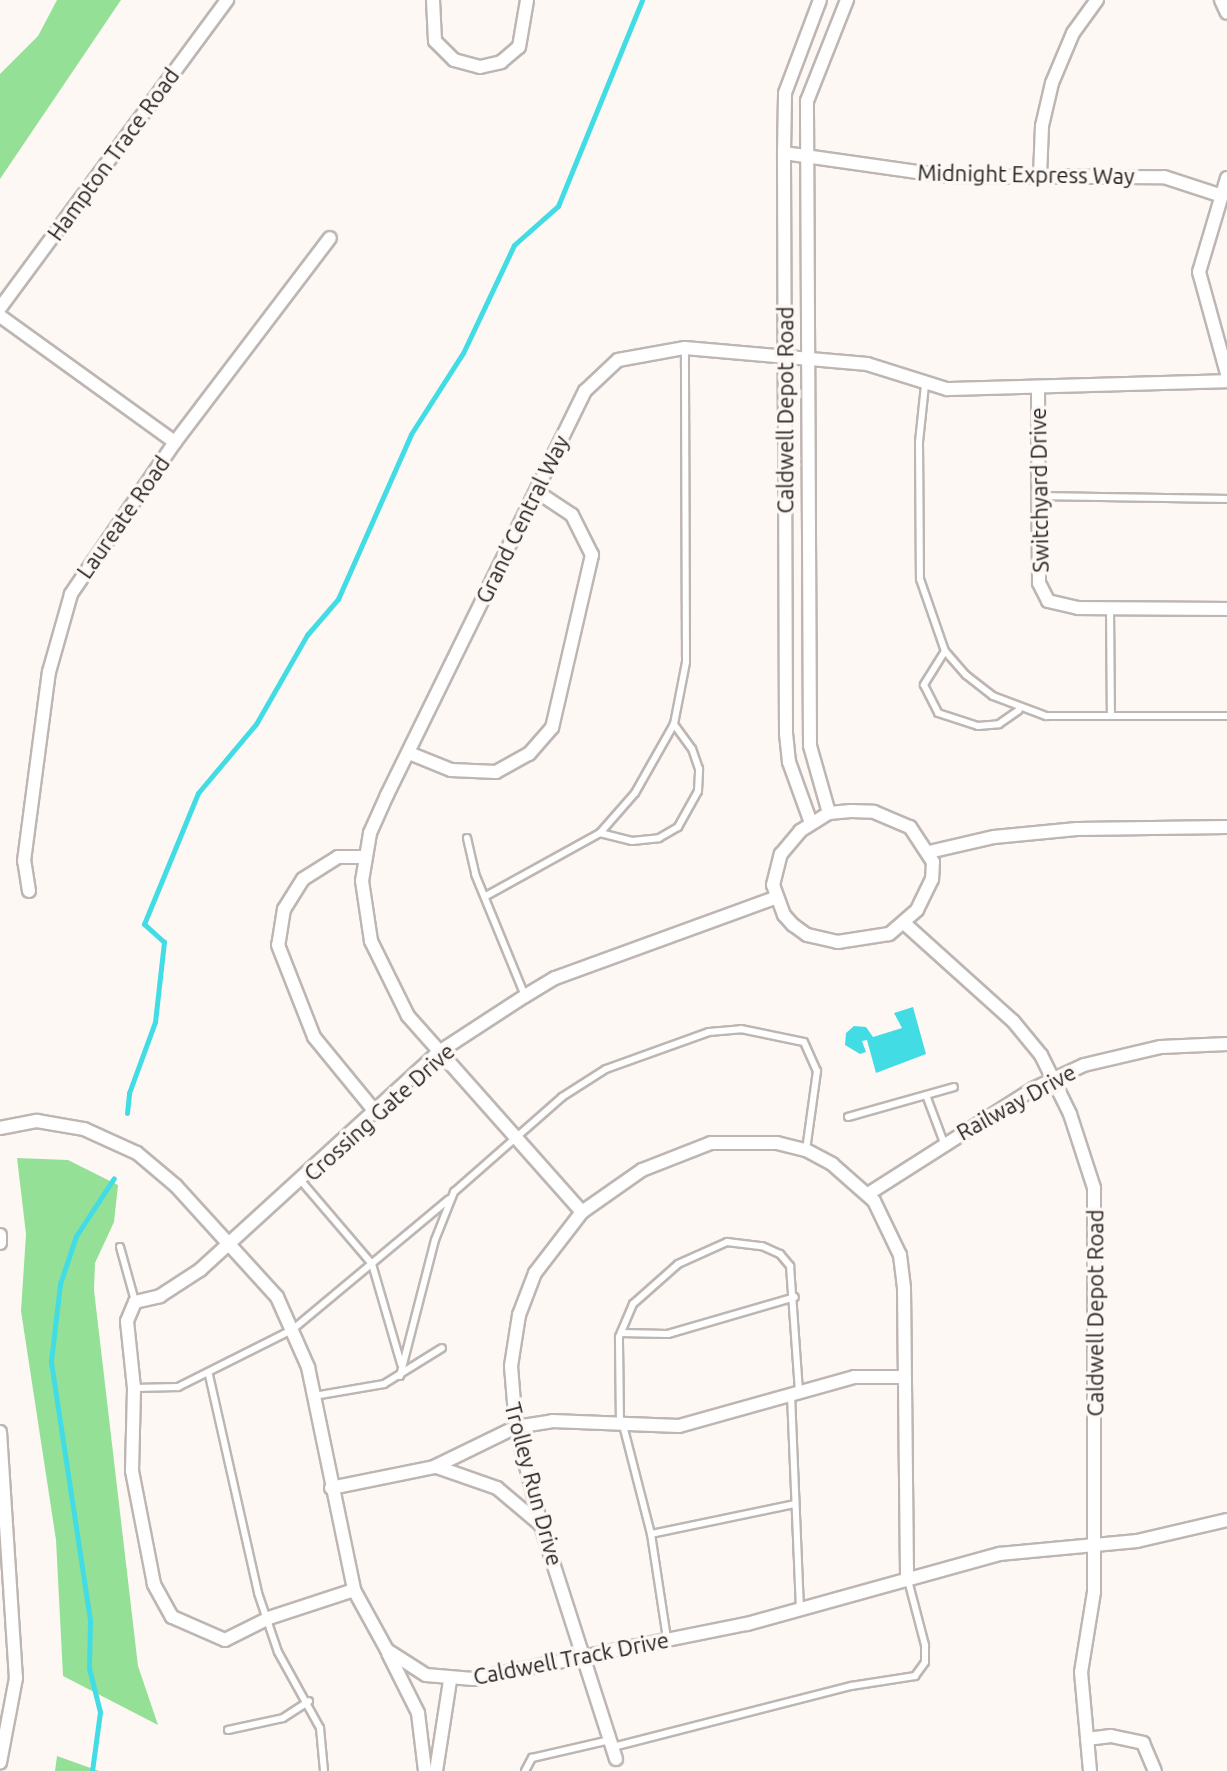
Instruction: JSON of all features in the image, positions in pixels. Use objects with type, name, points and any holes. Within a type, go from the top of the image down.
[{"type":"street","name":"Hampton Trace Road","points":[[0,308],[227,0]]},
{"type":"street","points":[[433,0],[435,41],[454,60],[480,67],[501,62],[519,47],[527,0]]},
{"type":"street","name":"Caldwell Depot Road","points":[[811,823],[789,762],[786,734],[784,153],[785,93],[820,0]]},
{"type":"street","name":"Caldwell Depot Road","points":[[829,813],[810,746],[807,101],[847,0]]},
{"type":"street","points":[[1040,176],[1042,126],[1052,83],[1073,33],[1097,0]]},
{"type":"street","points":[[1221,0],[1227,13]]},
{"type":"street","name":"Midnight Express Way","points":[[784,153],[945,176],[1164,177],[1219,195]]},
{"type":"street","points":[[1227,178],[1219,195],[1199,272],[1227,374]]},
{"type":"street","name":"Laureate Road","points":[[29,891],[24,861],[47,685],[71,594],[175,442],[330,238]]},
{"type":"street","points":[[0,316],[175,442]]},
{"type":"street","name":"Grand Central Way","points":[[582,1212],[408,1016],[371,941],[363,911],[370,833],[573,412],[600,373],[644,352],[685,348],[867,364],[925,385],[1038,390],[1227,381]]},
{"type":"street","name":"Switchyard Drive","points":[[1038,390],[1039,583],[1048,601],[1110,609],[1227,609]]},
{"type":"street","points":[[409,753],[451,770],[496,772],[529,754],[552,728],[592,555],[572,515],[536,491]]},
{"type":"street","points":[[829,813],[891,817],[910,827],[929,852],[932,879],[925,897],[904,923],[870,940],[838,942],[793,925],[775,898],[781,854],[811,823],[829,813]]},
{"type":"street","points":[[929,852],[994,837],[1077,829],[1227,827]]},
{"type":"street","points":[[366,857],[338,857],[303,879],[284,909],[278,945],[314,1037],[377,1114]]},
{"type":"street","name":"Crossing Gate Drive","points":[[135,1302],[181,1285],[232,1245],[377,1114],[439,1052],[525,996],[555,978],[775,898]]},
{"type":"street","name":"Caldwell Depot Road","points":[[904,923],[1013,1021],[1052,1078],[1085,1152],[1094,1188],[1094,1592],[1081,1672],[1090,1771]]},
{"type":"street","name":"Railway Drive","points":[[868,1194],[944,1143],[1052,1078],[1146,1050],[1227,1044]]},
{"type":"street","name":"Caldwell Track Drive","points":[[0,1128],[37,1121],[72,1127],[137,1153],[232,1245],[277,1297],[308,1367],[311,1396],[354,1590],[387,1650],[407,1666],[450,1681],[800,1608],[907,1576],[1028,1548],[1094,1546],[1227,1520]]},
{"type":"street","name":"Trolley Run Drive","points":[[613,1748],[541,1525],[516,1427],[511,1366],[519,1315],[535,1273],[582,1212],[642,1170],[711,1143],[777,1143],[806,1150],[868,1194],[900,1255],[907,1576]]},
{"type":"street","points":[[0,1235],[0,1243]]},
{"type":"street","points":[[135,1302],[127,1321],[134,1388],[132,1471],[154,1584],[172,1617],[225,1640],[269,1618],[354,1590]]},
{"type":"street","points":[[331,1488],[434,1467],[516,1427],[552,1421],[690,1424],[854,1377],[904,1377]]},
{"type":"street","points":[[0,1432],[16,1678],[0,1763]]},
{"type":"street","points":[[434,1467],[497,1488],[541,1525]]},
{"type":"street","points":[[387,1650],[418,1713],[425,1771]]},
{"type":"street","points":[[436,1771],[450,1681]]},
{"type":"street","points":[[1087,1739],[1111,1736],[1143,1743],[1155,1771]]},
{"type":"lane","points":[[486,896],[600,833],[661,754],[674,724],[686,662],[685,348]]},
{"type":"lane","points":[[925,385],[919,442],[920,579],[945,651],[984,689],[1019,710],[1046,716],[1227,716]]},
{"type":"lane","points":[[1038,496],[1227,499]]},
{"type":"lane","points":[[1110,609],[1111,716]]},
{"type":"lane","points":[[945,651],[924,685],[938,713],[978,726],[999,724],[1019,710]]},
{"type":"lane","points":[[600,833],[632,841],[659,838],[678,827],[698,791],[699,769],[692,749],[674,724]]},
{"type":"lane","points":[[467,838],[475,874],[525,996]]},
{"type":"lane","points":[[134,1388],[178,1387],[209,1375],[292,1330],[449,1199],[562,1097],[606,1069],[709,1032],[741,1029],[792,1038],[812,1052],[816,1105],[806,1150]]},
{"type":"lane","points":[[848,1117],[954,1087]]},
{"type":"lane","points":[[926,1095],[944,1143]]},
{"type":"lane","points":[[302,1182],[372,1264],[402,1365]]},
{"type":"lane","points":[[400,1376],[449,1199]]},
{"type":"lane","points":[[667,1638],[651,1534],[622,1424],[621,1333],[633,1304],[653,1281],[690,1257],[727,1242],[780,1254],[790,1266],[795,1297],[795,1504],[800,1608]]},
{"type":"lane","points":[[120,1247],[135,1302]]},
{"type":"lane","points":[[621,1333],[668,1334],[795,1297]]},
{"type":"lane","points":[[311,1396],[355,1392],[400,1376],[442,1348]]},
{"type":"lane","points":[[209,1375],[258,1593],[278,1652],[309,1701],[320,1728],[324,1771]]},
{"type":"lane","points":[[651,1534],[795,1504]]},
{"type":"lane","points":[[525,1771],[532,1758],[613,1748],[851,1686],[915,1676],[925,1662],[925,1645],[907,1576]]},
{"type":"lane","points":[[228,1730],[283,1718],[309,1701]]},
{"type":"green space","points":[[57,0],[121,0],[0,179],[0,74],[38,36]]},
{"type":"green space","points":[[17,1158],[68,1160],[118,1185],[114,1222],[95,1263],[94,1290],[138,1666],[158,1725],[63,1676],[56,1540],[21,1311],[26,1234]]},
{"type":"green space","points":[[57,1756],[99,1771],[55,1771]]},
{"type":"water","points":[[913,1007],[926,1054],[876,1073],[867,1040],[862,1041],[866,1052],[860,1054],[845,1045],[846,1033],[854,1026],[866,1027],[873,1037],[902,1028],[894,1013]]},
{"type":"waterway","points":[[127,1113],[129,1093],[155,1022],[164,942],[144,924],[198,793],[256,724],[307,635],[338,599],[411,434],[463,353],[514,245],[558,206],[642,0]]},
{"type":"waterway","points":[[92,1771],[100,1712],[89,1668],[90,1620],[51,1361],[60,1284],[76,1236],[114,1178]]}]
